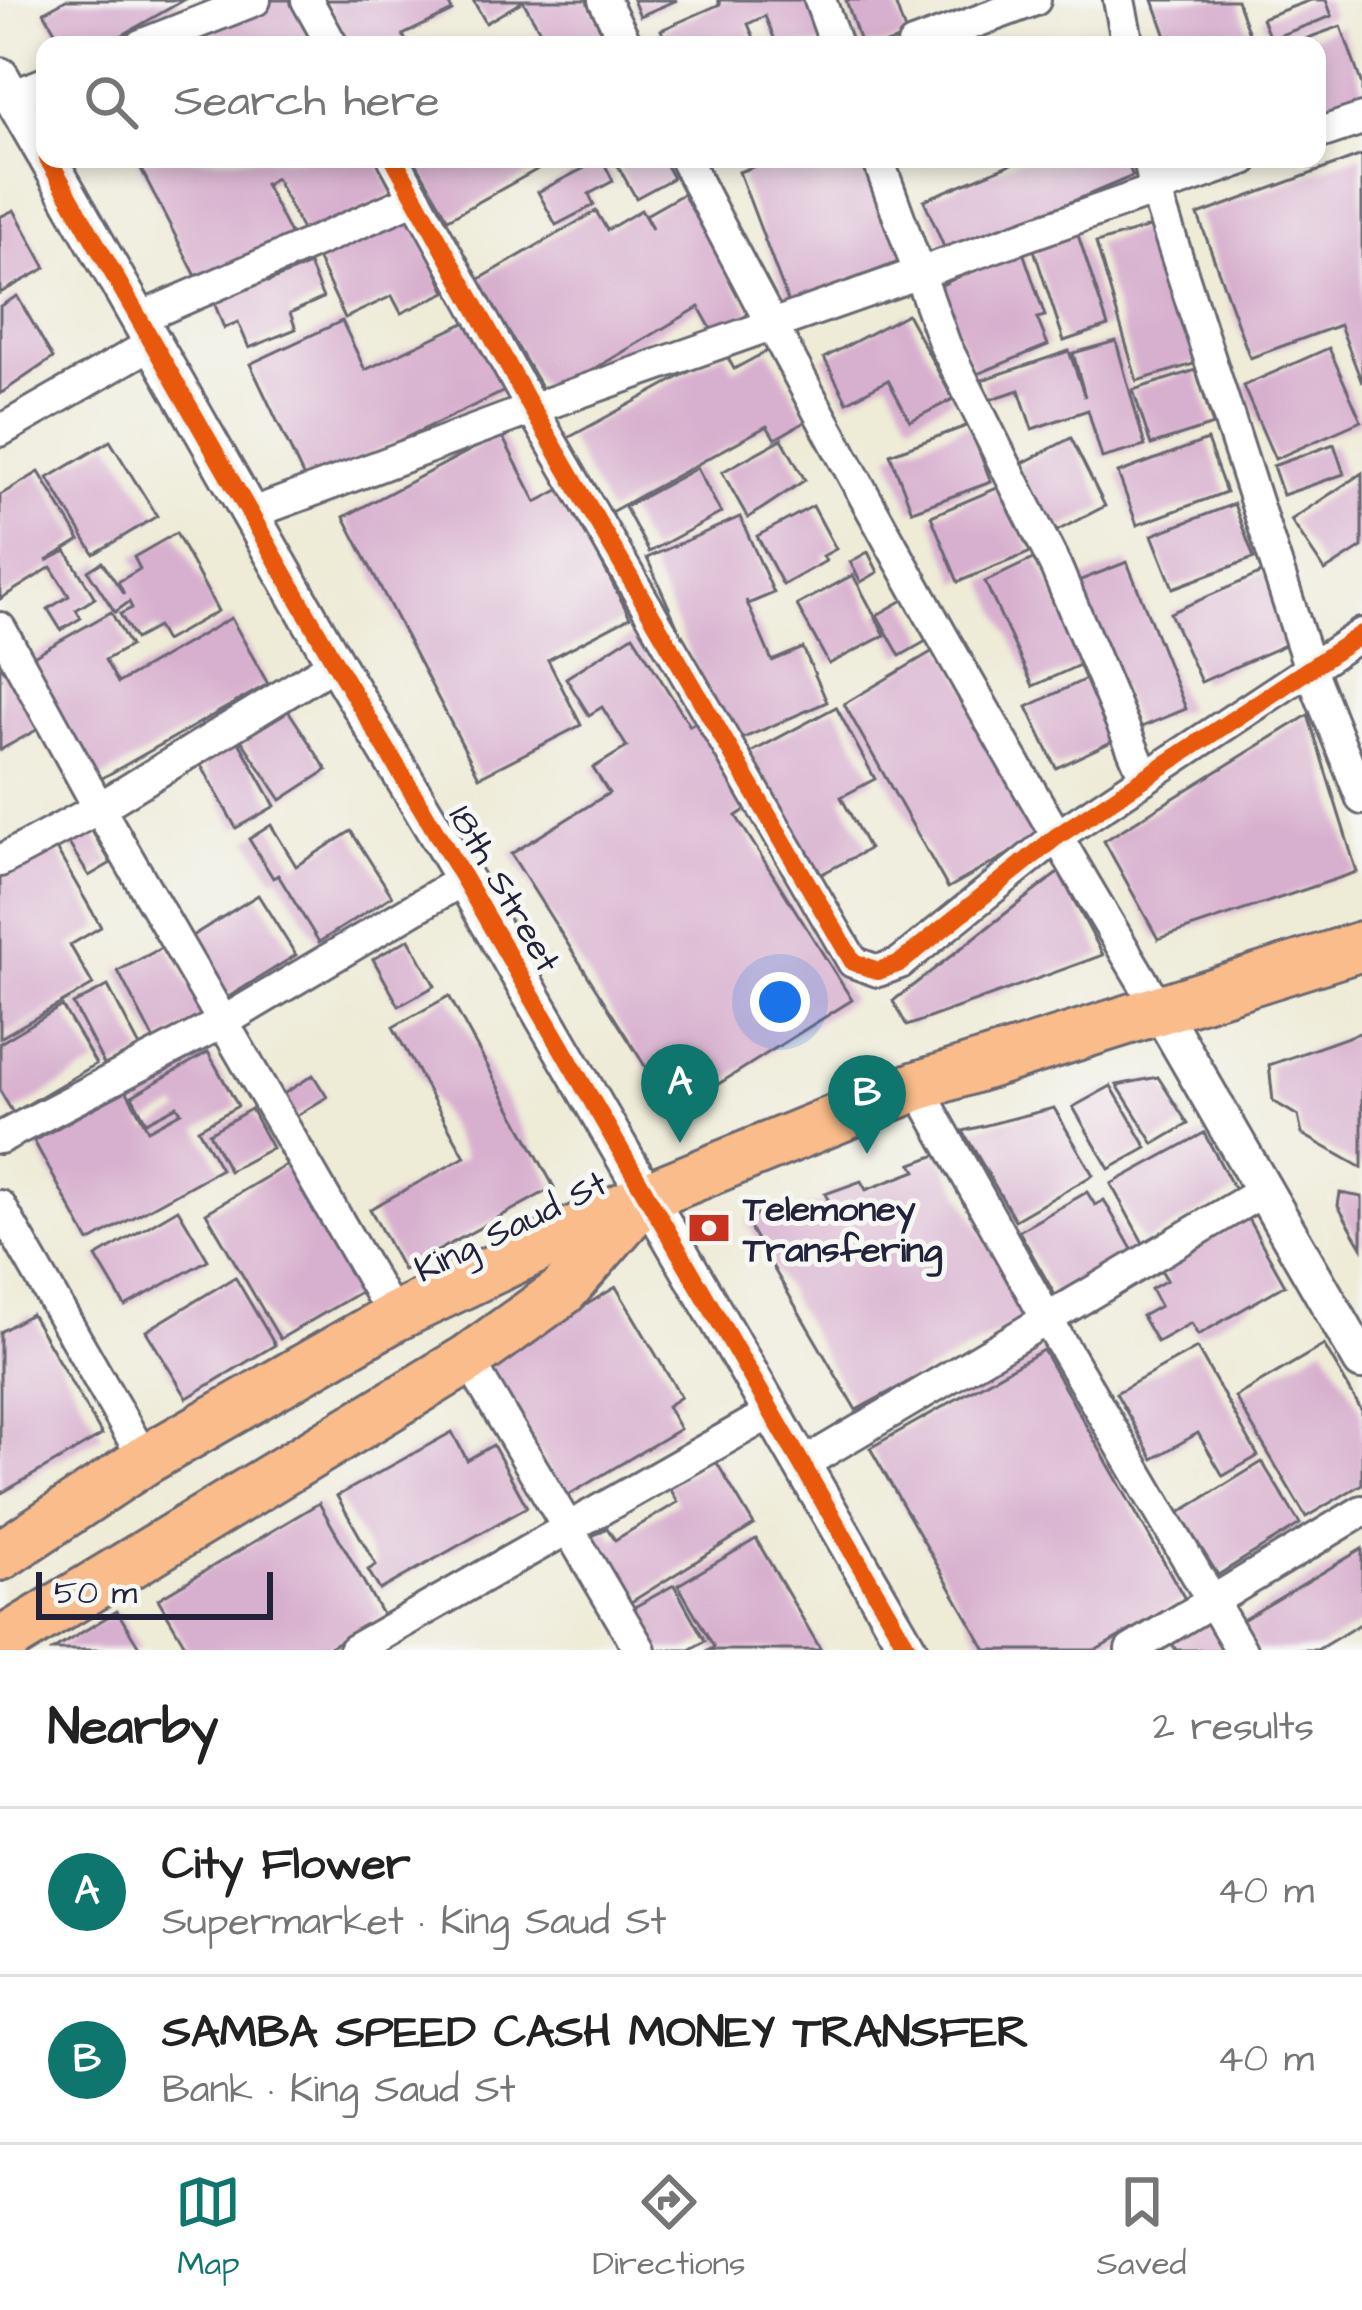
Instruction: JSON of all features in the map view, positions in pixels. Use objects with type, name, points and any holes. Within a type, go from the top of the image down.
[{"type":"main road","name":"King Saud St","points":[[0,1556],[145,1460],[394,1317],[645,1197],[917,1087],[1362,946]]},
{"type":"main road","name":"King Saud St","points":[[0,1642],[468,1359],[563,1291],[645,1197]]},
{"type":"street","points":[[164,36],[255,0]]},
{"type":"street","points":[[307,0],[327,36]]},
{"type":"street","points":[[604,0],[622,36]]},
{"type":"street","points":[[820,0],[833,36]]},
{"type":"street","points":[[937,36],[1035,0]]},
{"type":"street","points":[[1119,0],[1126,36]]},
{"type":"street","name":"18th Street","points":[[19,85],[36,130]]},
{"type":"street","points":[[1326,131],[1362,119]]},
{"type":"street","name":"18th Street","points":[[53,168],[909,1650]]},
{"type":"street","points":[[399,168],[532,409],[853,962],[878,971],[900,963],[1056,837],[1362,634]]},
{"type":"street","points":[[690,168],[770,324],[1056,837],[1362,1361]]},
{"type":"street","points":[[881,168],[945,346],[1056,567],[1144,778]]},
{"type":"street","points":[[250,514],[920,272],[1152,174],[1189,168]]},
{"type":"street","points":[[1152,174],[1310,669],[1362,799]]},
{"type":"street","points":[[0,431],[146,331],[416,198]]},
{"type":"street","points":[[0,628],[394,1317]]},
{"type":"street","points":[[0,861],[99,808],[335,663]]},
{"type":"street","points":[[0,1138],[223,1022],[464,879]]},
{"type":"street","points":[[917,1087],[1241,1650]]},
{"type":"street","points":[[803,1464],[1263,1191]]},
{"type":"street","points":[[0,1206],[145,1460]]},
{"type":"street","points":[[468,1359],[640,1650]]},
{"type":"street","points":[[354,1650],[402,1638],[568,1529],[772,1412]]},
{"type":"street","points":[[1131,1650],[1362,1511]]},
{"type":"building","points":[[66,0],[184,0],[121,36],[58,36],[44,12]]},
{"type":"building","points":[[273,0],[296,0],[314,36],[202,36]]},
{"type":"building","points":[[326,0],[447,0],[452,11],[404,36],[344,36]]},
{"type":"building","points":[[473,0],[588,0],[609,36],[543,36],[523,1],[486,23]]},
{"type":"building","points":[[633,0],[677,0],[640,16]]},
{"type":"building","points":[[718,0],[812,0],[828,36],[773,36],[765,16],[748,24],[753,36],[663,36],[661,30],[720,4]]},
{"type":"building","points":[[846,0],[894,0],[907,36],[858,36]]},
{"type":"building","points":[[1153,0],[1237,0],[1250,36],[1166,36]]},
{"type":"building","points":[[1311,0],[1326,0],[1332,16],[1278,36],[1269,36],[1262,18]]},
{"type":"building","points":[[1341,26],[1362,85],[1362,113],[1326,126],[1326,36],[1313,36]]},
{"type":"building","points":[[1362,155],[1362,383],[1340,325],[1250,358],[1198,215]]},
{"type":"building","points":[[141,168],[381,168],[394,194],[306,238],[276,178],[265,184],[293,240],[201,286]]},
{"type":"building","points":[[419,168],[540,168],[448,219]]},
{"type":"building","points":[[585,168],[606,168],[613,181],[589,194],[594,205],[556,225],[538,192]]},
{"type":"building","points":[[619,168],[667,168],[673,178],[636,198]]},
{"type":"building","points":[[750,168],[877,168],[912,257],[789,304],[739,172]]},
{"type":"building","points":[[1001,168],[1129,168],[1133,176],[947,254],[924,200]]},
{"type":"building","points":[[683,194],[751,313],[714,334],[699,307],[547,397],[478,280],[596,211],[607,230],[641,210],[652,229],[646,215]]},
{"type":"building","points":[[14,210],[46,268],[0,293],[0,217]]},
{"type":"building","points":[[411,215],[446,292],[401,313],[392,296],[345,318],[317,258]]},
{"type":"building","points":[[1156,225],[1197,363],[1137,381],[1096,243]]},
{"type":"building","points":[[1076,229],[1108,326],[1064,341],[1032,244]]},
{"type":"building","points":[[1021,246],[1045,316],[1037,318],[1048,345],[975,375],[938,287]]},
{"type":"building","points":[[309,265],[323,298],[290,313],[296,329],[249,348],[238,322],[224,328],[212,297],[265,275],[268,282]]},
{"type":"building","points":[[17,296],[53,358],[0,394],[0,306]]},
{"type":"building","points":[[907,314],[953,399],[910,421],[888,380],[847,402],[824,358]]},
{"type":"building","points":[[473,319],[507,390],[307,484],[250,364],[342,321],[365,370]]},
{"type":"building","points":[[1116,341],[1145,446],[1102,458],[1088,410],[1032,429],[1019,390],[989,400],[982,380],[1069,351],[1085,397],[1073,353]]},
{"type":"building","points":[[1329,348],[1361,421],[1275,459],[1243,386]]},
{"type":"building","points":[[769,350],[808,420],[775,439],[767,426],[609,513],[568,438],[725,352],[734,369]]},
{"type":"building","points":[[1196,370],[1213,425],[1151,445],[1133,390]]},
{"type":"building","points":[[969,425],[991,482],[912,511],[890,454]]},
{"type":"building","points":[[501,434],[536,502],[563,488],[630,617],[548,660],[581,725],[479,777],[344,517]]},
{"type":"building","points":[[1071,438],[1105,506],[1051,534],[1017,466]]},
{"type":"building","points":[[782,439],[805,480],[748,518],[722,472]]},
{"type":"building","points":[[1207,440],[1226,492],[1137,525],[1118,473]]},
{"type":"building","points":[[110,441],[157,516],[94,554],[48,478]]},
{"type":"building","points":[[1334,444],[1344,474],[1283,495],[1273,466]]},
{"type":"building","points":[[697,468],[721,513],[649,552],[625,507]]},
{"type":"building","points":[[39,472],[80,540],[46,561],[66,551],[95,598],[76,610],[81,618],[61,630],[48,609],[69,596],[51,567],[0,599],[0,495]]},
{"type":"building","points":[[1362,473],[1362,547],[1325,571],[1291,520]]},
{"type":"building","points":[[1004,485],[1031,552],[958,582],[931,516]]},
{"type":"building","points":[[1234,504],[1254,558],[1173,588],[1152,535]]},
{"type":"building","points":[[813,506],[836,549],[823,556],[826,561],[783,585],[757,536]]},
{"type":"building","points":[[740,517],[774,593],[748,604],[746,600],[772,661],[803,648],[827,702],[730,744],[647,558]]},
{"type":"building","points":[[176,533],[218,611],[165,641],[157,627],[135,639],[120,614],[132,608],[129,602],[115,612],[88,571],[102,562],[124,594],[118,582],[140,569],[134,557]]},
{"type":"building","points":[[868,552],[878,572],[861,582],[850,562]]},
{"type":"building","points":[[1037,557],[1086,662],[1033,686],[985,582]]},
{"type":"building","points":[[1127,562],[1186,709],[1137,729],[1078,581]]},
{"type":"building","points":[[1264,572],[1294,641],[1201,682],[1170,613]]},
{"type":"building","points":[[853,575],[885,635],[829,664],[797,605]]},
{"type":"building","points":[[905,599],[928,640],[900,656],[877,615]]},
{"type":"building","points":[[111,612],[130,646],[105,660],[118,683],[231,618],[268,684],[97,781],[28,659]]},
{"type":"building","points":[[633,635],[748,808],[736,816],[852,1000],[674,1112],[511,854],[609,793],[593,768],[627,747],[602,707],[589,715],[566,678]]},
{"type":"building","points":[[943,645],[1048,832],[948,888],[844,704]]},
{"type":"building","points":[[7,664],[42,727],[0,750],[0,668]]},
{"type":"building","points":[[1086,679],[1115,740],[1056,768],[1027,707]]},
{"type":"building","points":[[284,704],[327,770],[281,800],[238,735]]},
{"type":"building","points":[[836,707],[875,779],[841,797],[869,849],[814,878],[748,754]]},
{"type":"building","points":[[1308,715],[1357,872],[1158,939],[1104,841]]},
{"type":"building","points":[[239,742],[275,806],[236,828],[200,763]]},
{"type":"building","points":[[86,821],[111,863],[89,876],[63,834]]},
{"type":"building","points":[[271,825],[296,866],[351,831],[392,896],[319,942],[278,875],[273,878],[249,839]]},
{"type":"building","points":[[51,840],[101,927],[70,945],[93,985],[0,1038],[0,869]]},
{"type":"building","points":[[1059,872],[1103,955],[907,1026],[893,1001]]},
{"type":"building","points":[[258,895],[296,955],[222,1001],[184,941]]},
{"type":"building","points":[[409,939],[435,986],[399,1006],[373,959]]},
{"type":"building","points":[[167,945],[206,1018],[156,1044],[118,971]]},
{"type":"building","points":[[108,986],[143,1053],[108,1072],[73,1004]]},
{"type":"building","points":[[449,996],[554,1187],[403,1270],[370,1209],[465,1157],[393,1027]]},
{"type":"building","points":[[62,1006],[96,1064],[13,1113],[0,1091],[0,1043]]},
{"type":"building","points":[[1362,1032],[1362,1168],[1302,1134],[1298,1116],[1273,1101],[1269,1065]]},
{"type":"building","points":[[208,1052],[238,1106],[198,1129],[221,1169],[89,1242],[34,1141],[126,1090],[148,1130],[181,1112],[177,1106],[146,1122],[132,1096]]},
{"type":"building","points":[[313,1075],[327,1097],[285,1123],[271,1102]]},
{"type":"building","points":[[1158,1077],[1188,1124],[1154,1144],[1117,1085]]},
{"type":"building","points":[[1111,1086],[1147,1148],[1109,1169],[1073,1107]]},
{"type":"building","points":[[1054,1108],[1093,1175],[1015,1220],[963,1131]]},
{"type":"building","points":[[251,1109],[272,1148],[229,1171],[209,1133]]},
{"type":"building","points":[[1204,1133],[1236,1192],[1143,1243],[1111,1184]]},
{"type":"building","points":[[939,1154],[1028,1317],[856,1410],[746,1221],[768,1207],[774,1218],[829,1201],[825,1194],[861,1181],[866,1190],[916,1171],[912,1164]]},
{"type":"building","points":[[288,1164],[362,1291],[280,1339],[206,1213]]},
{"type":"building","points":[[1087,1192],[1095,1205],[1104,1200],[1133,1251],[1055,1295],[1019,1231]]},
{"type":"building","points":[[1340,1193],[1362,1197],[1362,1247],[1338,1206]]},
{"type":"building","points":[[178,1209],[208,1260],[125,1306],[96,1257]]},
{"type":"building","points":[[1248,1219],[1285,1285],[1198,1335],[1191,1323],[1157,1342],[1142,1316],[1160,1306],[1151,1289],[1167,1280],[1160,1268]]},
{"type":"building","points":[[235,1277],[275,1345],[187,1398],[146,1331]]},
{"type":"building","points":[[616,1287],[681,1397],[667,1406],[680,1429],[565,1497],[487,1364]]},
{"type":"building","points":[[31,1314],[102,1435],[0,1494],[0,1332]]},
{"type":"building","points":[[1324,1345],[1362,1411],[1362,1484],[1306,1517],[1235,1397]]},
{"type":"building","points":[[1197,1348],[1258,1456],[1223,1476],[1198,1433],[1153,1459],[1116,1393]]},
{"type":"building","points":[[1043,1350],[1185,1599],[1096,1650],[986,1650],[870,1448]]},
{"type":"building","points":[[452,1432],[467,1460],[493,1445],[527,1507],[380,1590],[368,1570],[376,1565],[337,1496]]},
{"type":"building","points":[[714,1458],[754,1525],[628,1604],[589,1538],[607,1528],[615,1540],[678,1502],[668,1485]]},
{"type":"building","points":[[1262,1462],[1300,1524],[1218,1575],[1179,1513]]},
{"type":"building","points":[[319,1503],[383,1616],[324,1650],[188,1650],[158,1599]]},
{"type":"building","points":[[756,1539],[821,1650],[709,1650],[714,1647],[678,1585]]},
{"type":"building","points":[[1362,1549],[1362,1623],[1317,1650],[1258,1650],[1241,1621]]},
{"type":"building","points":[[674,1585],[705,1641],[689,1650],[654,1650],[631,1609]]},
{"type":"building","points":[[117,1611],[141,1650],[53,1650]]},
{"type":"building","points":[[1206,1619],[1225,1650],[1176,1650],[1170,1640]]},
{"type":"cycle path","points":[[53,168],[909,1650]]},
{"type":"cycle path","points":[[399,168],[532,409],[853,962],[878,971],[900,963],[1056,837],[1362,634]]},
{"type":"place","name":"City Flower","points":[[680,1143]]},
{"type":"place","name":"SAMBA SPEED CASH MONEY TRANSFER","points":[[867,1154]]},
{"type":"place","name":"Telemoney Transfering","points":[[709,1228]]}]
